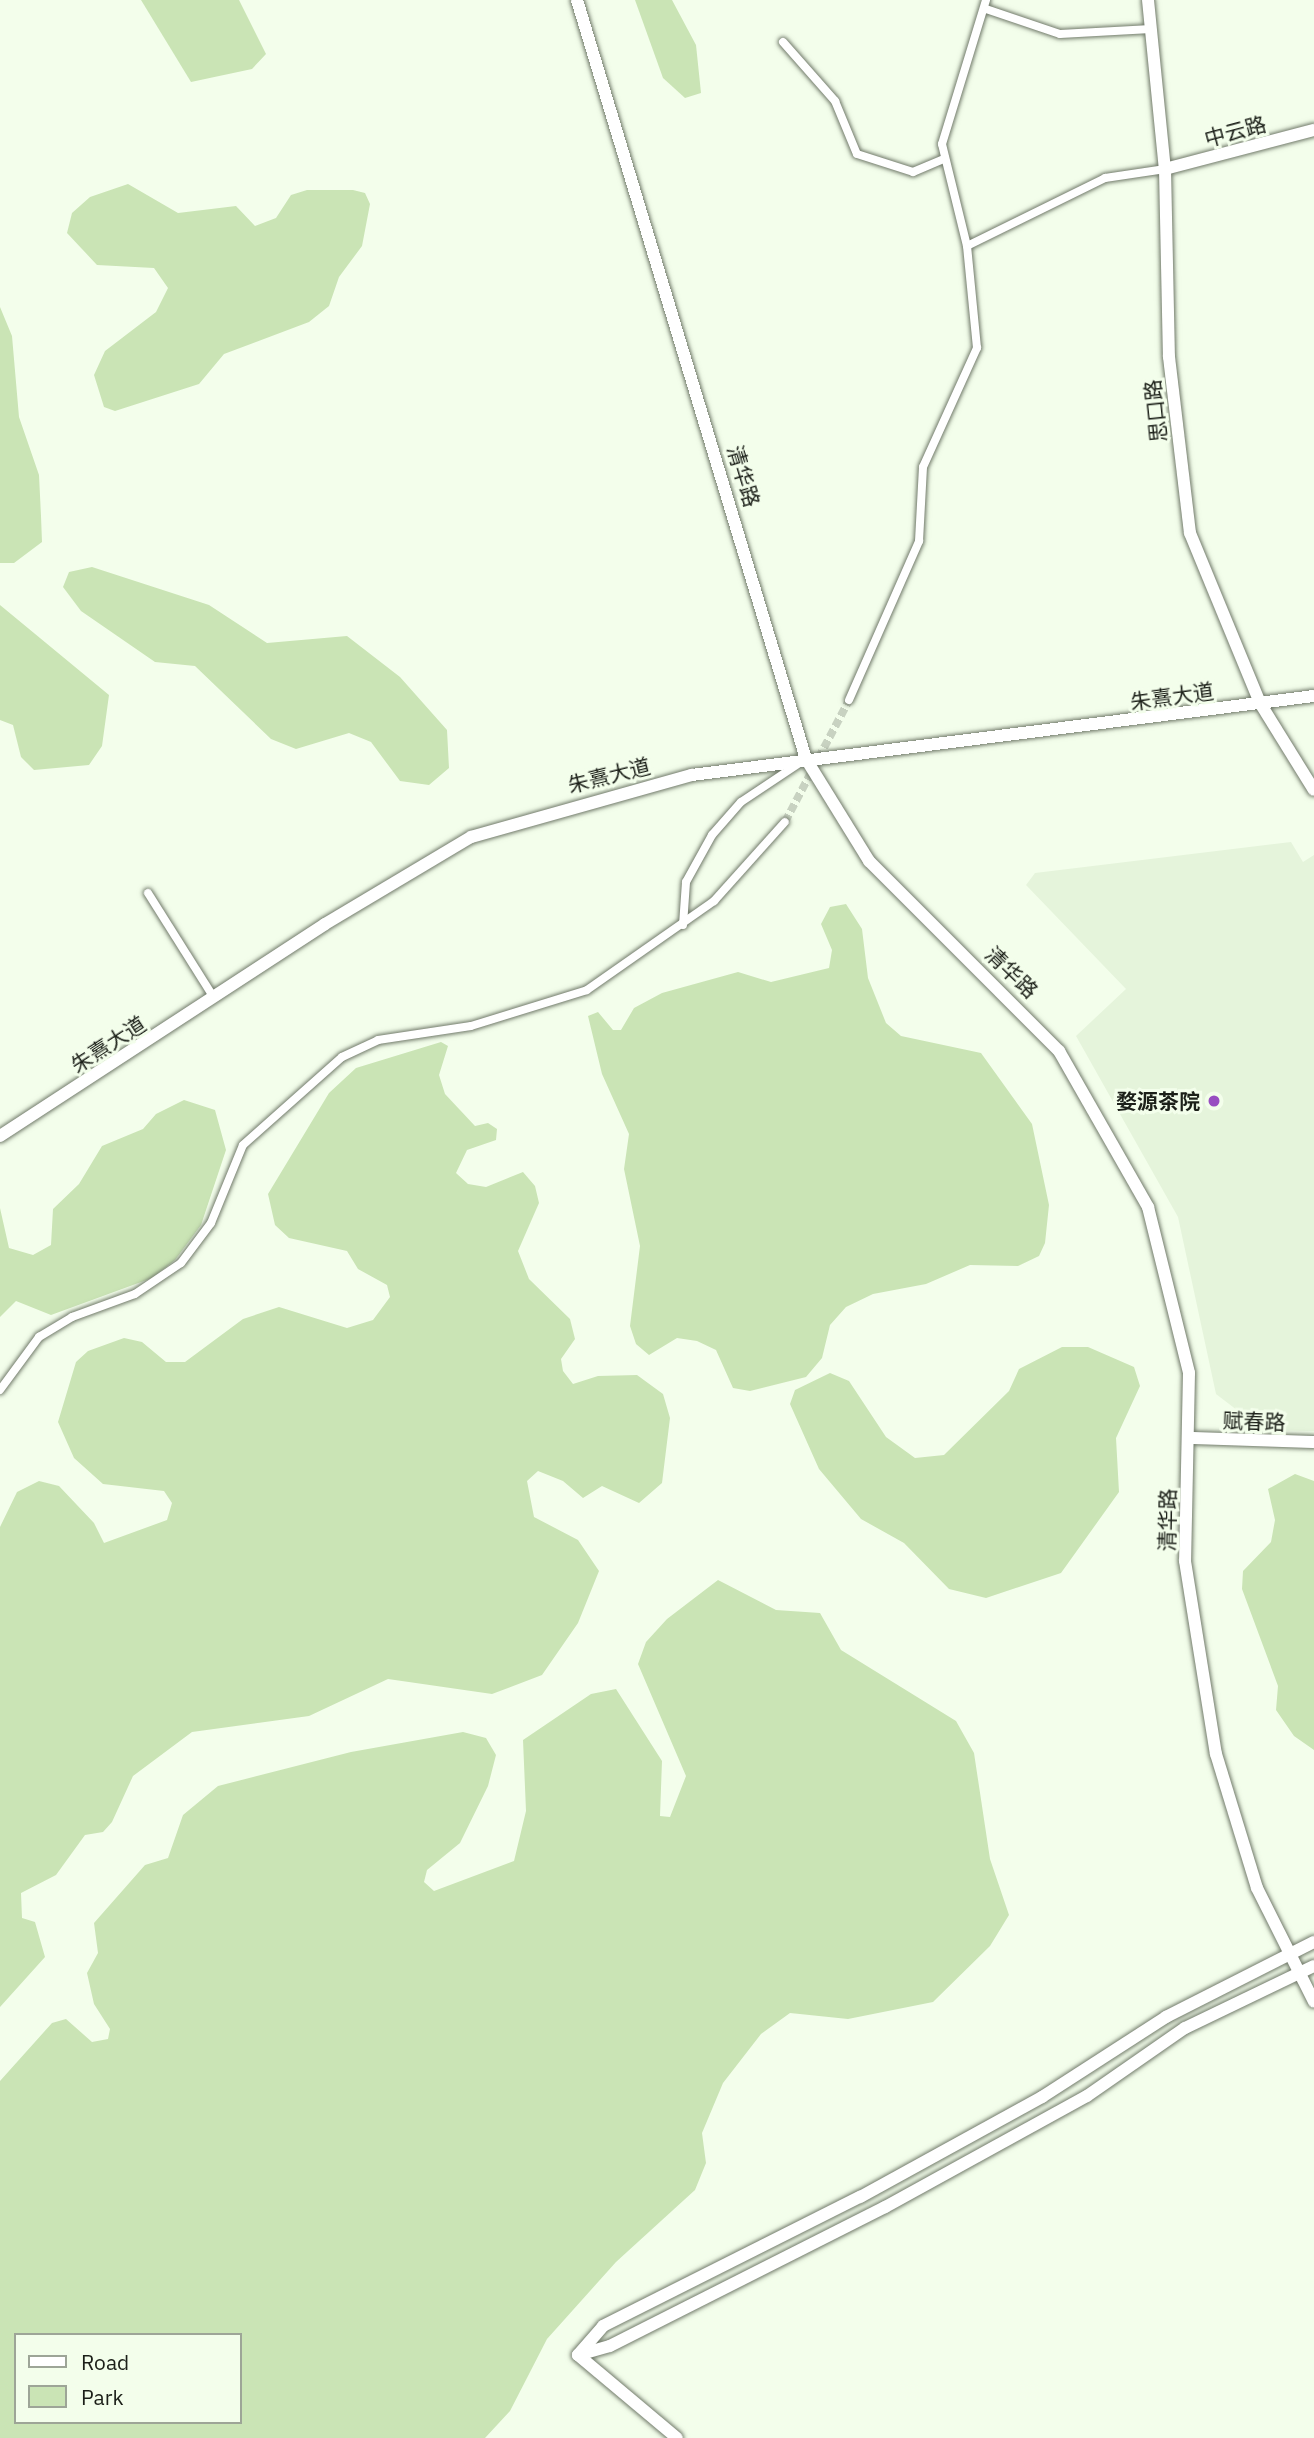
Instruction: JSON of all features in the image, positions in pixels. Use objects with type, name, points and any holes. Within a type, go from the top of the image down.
[{"type":"main road","name":"清华路","points":[[577,0],[806,759],[869,861],[1034,1020],[1094,1105],[1148,1207],[1163,1255],[1189,1373],[1192,1438],[1185,1561],[1216,1754],[1257,1888],[1314,2002]]},
{"type":"main road","name":"思口路","points":[[1148,0],[1165,169],[1169,357],[1190,533],[1260,703],[1314,790]]},
{"type":"main road","name":"中云路","points":[[1165,169],[1314,130]]},
{"type":"main road","name":"朱熹大道","points":[[0,1136],[471,837],[626,788],[806,759],[1314,696]]},
{"type":"main road","name":"赋春路","points":[[1192,1438],[1314,1442]]},
{"type":"main road","points":[[578,2355],[603,2326],[860,2197],[1053,2090],[1166,2017],[1314,1942]]},
{"type":"main road","points":[[578,2355],[610,2346],[885,2207],[1087,2096],[1185,2028],[1301,1975],[1314,1966]]},
{"type":"main road","points":[[578,2355],[677,2438]]},
{"type":"street","points":[[849,700],[919,541],[923,467],[977,348],[967,246],[943,159],[942,144],[986,5],[1060,34],[1151,29]]},
{"type":"street","points":[[783,42],[835,101],[857,154],[913,172],[943,159]]},
{"type":"street","points":[[967,246],[1105,178],[1165,169]]},
{"type":"street","points":[[683,925],[686,882],[712,835],[748,796],[806,759]]},
{"type":"street","points":[[0,1390],[39,1337],[72,1317],[143,1290],[181,1263],[211,1223],[243,1145],[342,1057],[378,1040],[471,1026],[576,994],[683,925],[758,859],[785,822]]},
{"type":"street","points":[[148,893],[214,998]]},
{"type":"shaded area","name":"婺源茶院","points":[[1291,842],[1303,862],[1314,855],[1314,1431],[1263,1430],[1216,1394],[1178,1217],[1076,1036],[1126,989],[1026,885],[1035,873]]},
{"type":"green space","points":[[141,0],[239,0],[266,54],[252,69],[191,82]]},
{"type":"green space","points":[[635,0],[672,0],[696,45],[701,93],[685,98],[663,78]]},
{"type":"green space","points":[[128,184],[178,213],[236,206],[255,226],[276,218],[291,195],[307,190],[353,190],[365,193],[370,204],[362,246],[339,277],[329,306],[309,322],[224,354],[199,384],[115,411],[104,407],[94,375],[105,351],[156,312],[168,288],[154,268],[97,265],[67,233],[72,213],[90,197]]},
{"type":"green space","points":[[0,307],[12,336],[19,417],[39,475],[42,542],[14,563],[0,563]]},
{"type":"green space","points":[[92,567],[209,605],[267,643],[347,636],[400,677],[447,730],[449,768],[429,785],[400,781],[371,742],[349,733],[296,749],[271,739],[195,666],[155,662],[81,611],[63,587],[69,572]]},
{"type":"green space","points":[[0,605],[109,695],[102,746],[89,765],[34,770],[21,757],[13,725],[0,720]]},
{"type":"green space","points":[[846,904],[862,929],[868,978],[886,1023],[901,1036],[981,1053],[1032,1124],[1049,1205],[1045,1243],[1039,1256],[1018,1266],[970,1265],[926,1284],[873,1294],[846,1307],[830,1325],[822,1358],[806,1377],[750,1391],[733,1388],[716,1350],[697,1341],[677,1338],[649,1355],[636,1344],[630,1326],[640,1246],[624,1169],[629,1134],[602,1074],[588,1016],[598,1012],[613,1030],[621,1030],[634,1008],[662,993],[738,972],[771,982],[829,968],[832,950],[821,924],[830,907]]},
{"type":"green space","points":[[441,1042],[448,1046],[439,1075],[445,1094],[475,1126],[488,1123],[497,1129],[496,1140],[467,1150],[456,1173],[468,1184],[486,1187],[523,1172],[535,1186],[539,1203],[518,1251],[529,1279],[570,1319],[575,1339],[561,1359],[563,1371],[573,1384],[598,1376],[637,1375],[663,1394],[670,1418],[662,1483],[639,1503],[602,1486],[583,1498],[563,1481],[538,1471],[527,1481],[534,1517],[578,1540],[599,1571],[578,1623],[542,1675],[492,1694],[388,1679],[309,1716],[192,1732],[133,1776],[112,1822],[103,1832],[85,1835],[56,1875],[21,1893],[22,1918],[35,1922],[45,1957],[0,2007],[0,1527],[17,1492],[39,1481],[59,1486],[94,1523],[104,1543],[167,1520],[172,1503],[164,1491],[103,1484],[74,1458],[58,1422],[76,1362],[88,1351],[124,1338],[142,1342],[166,1362],[185,1362],[243,1319],[279,1307],[347,1328],[373,1320],[390,1297],[387,1285],[358,1269],[347,1251],[289,1238],[275,1225],[268,1194],[329,1093],[356,1068]]},
{"type":"green space","points":[[184,1100],[215,1110],[226,1150],[201,1225],[175,1260],[152,1278],[51,1315],[16,1301],[0,1317],[0,1208],[9,1248],[33,1255],[51,1245],[53,1209],[79,1184],[102,1146],[143,1129],[156,1114]]},
{"type":"green space","points":[[1062,1347],[1088,1347],[1134,1367],[1140,1386],[1116,1438],[1119,1492],[1061,1573],[986,1598],[949,1589],[904,1543],[861,1519],[819,1469],[790,1404],[795,1390],[830,1373],[849,1381],[886,1437],[915,1458],[944,1455],[1009,1391],[1019,1369]]},
{"type":"green space","points":[[1295,1474],[1314,1481],[1314,1750],[1294,1736],[1276,1710],[1278,1686],[1242,1589],[1243,1571],[1271,1542],[1275,1520],[1268,1489]]},
{"type":"green space","points":[[718,1580],[776,1610],[820,1613],[841,1650],[956,1721],[974,1753],[990,1859],[1009,1915],[990,1946],[933,2002],[848,2019],[790,2013],[761,2034],[723,2083],[702,2133],[706,2163],[695,2190],[616,2262],[547,2339],[510,2411],[485,2438],[0,2438],[0,2081],[52,2023],[66,2019],[92,2042],[108,2039],[110,2029],[94,2004],[87,1973],[98,1953],[94,1923],[145,1865],[168,1858],[183,1815],[218,1786],[351,1752],[463,1732],[486,1738],[496,1755],[488,1786],[460,1843],[427,1870],[424,1882],[434,1891],[514,1861],[526,1811],[523,1740],[591,1694],[616,1689],[662,1761],[660,1816],[670,1817],[686,1776],[638,1664],[646,1642],[667,1619]]},
{"type":"tunnel","points":[[785,822],[849,700]]},
{"type":"place","name":"婺源茶院","points":[[1214,1101]]}]
